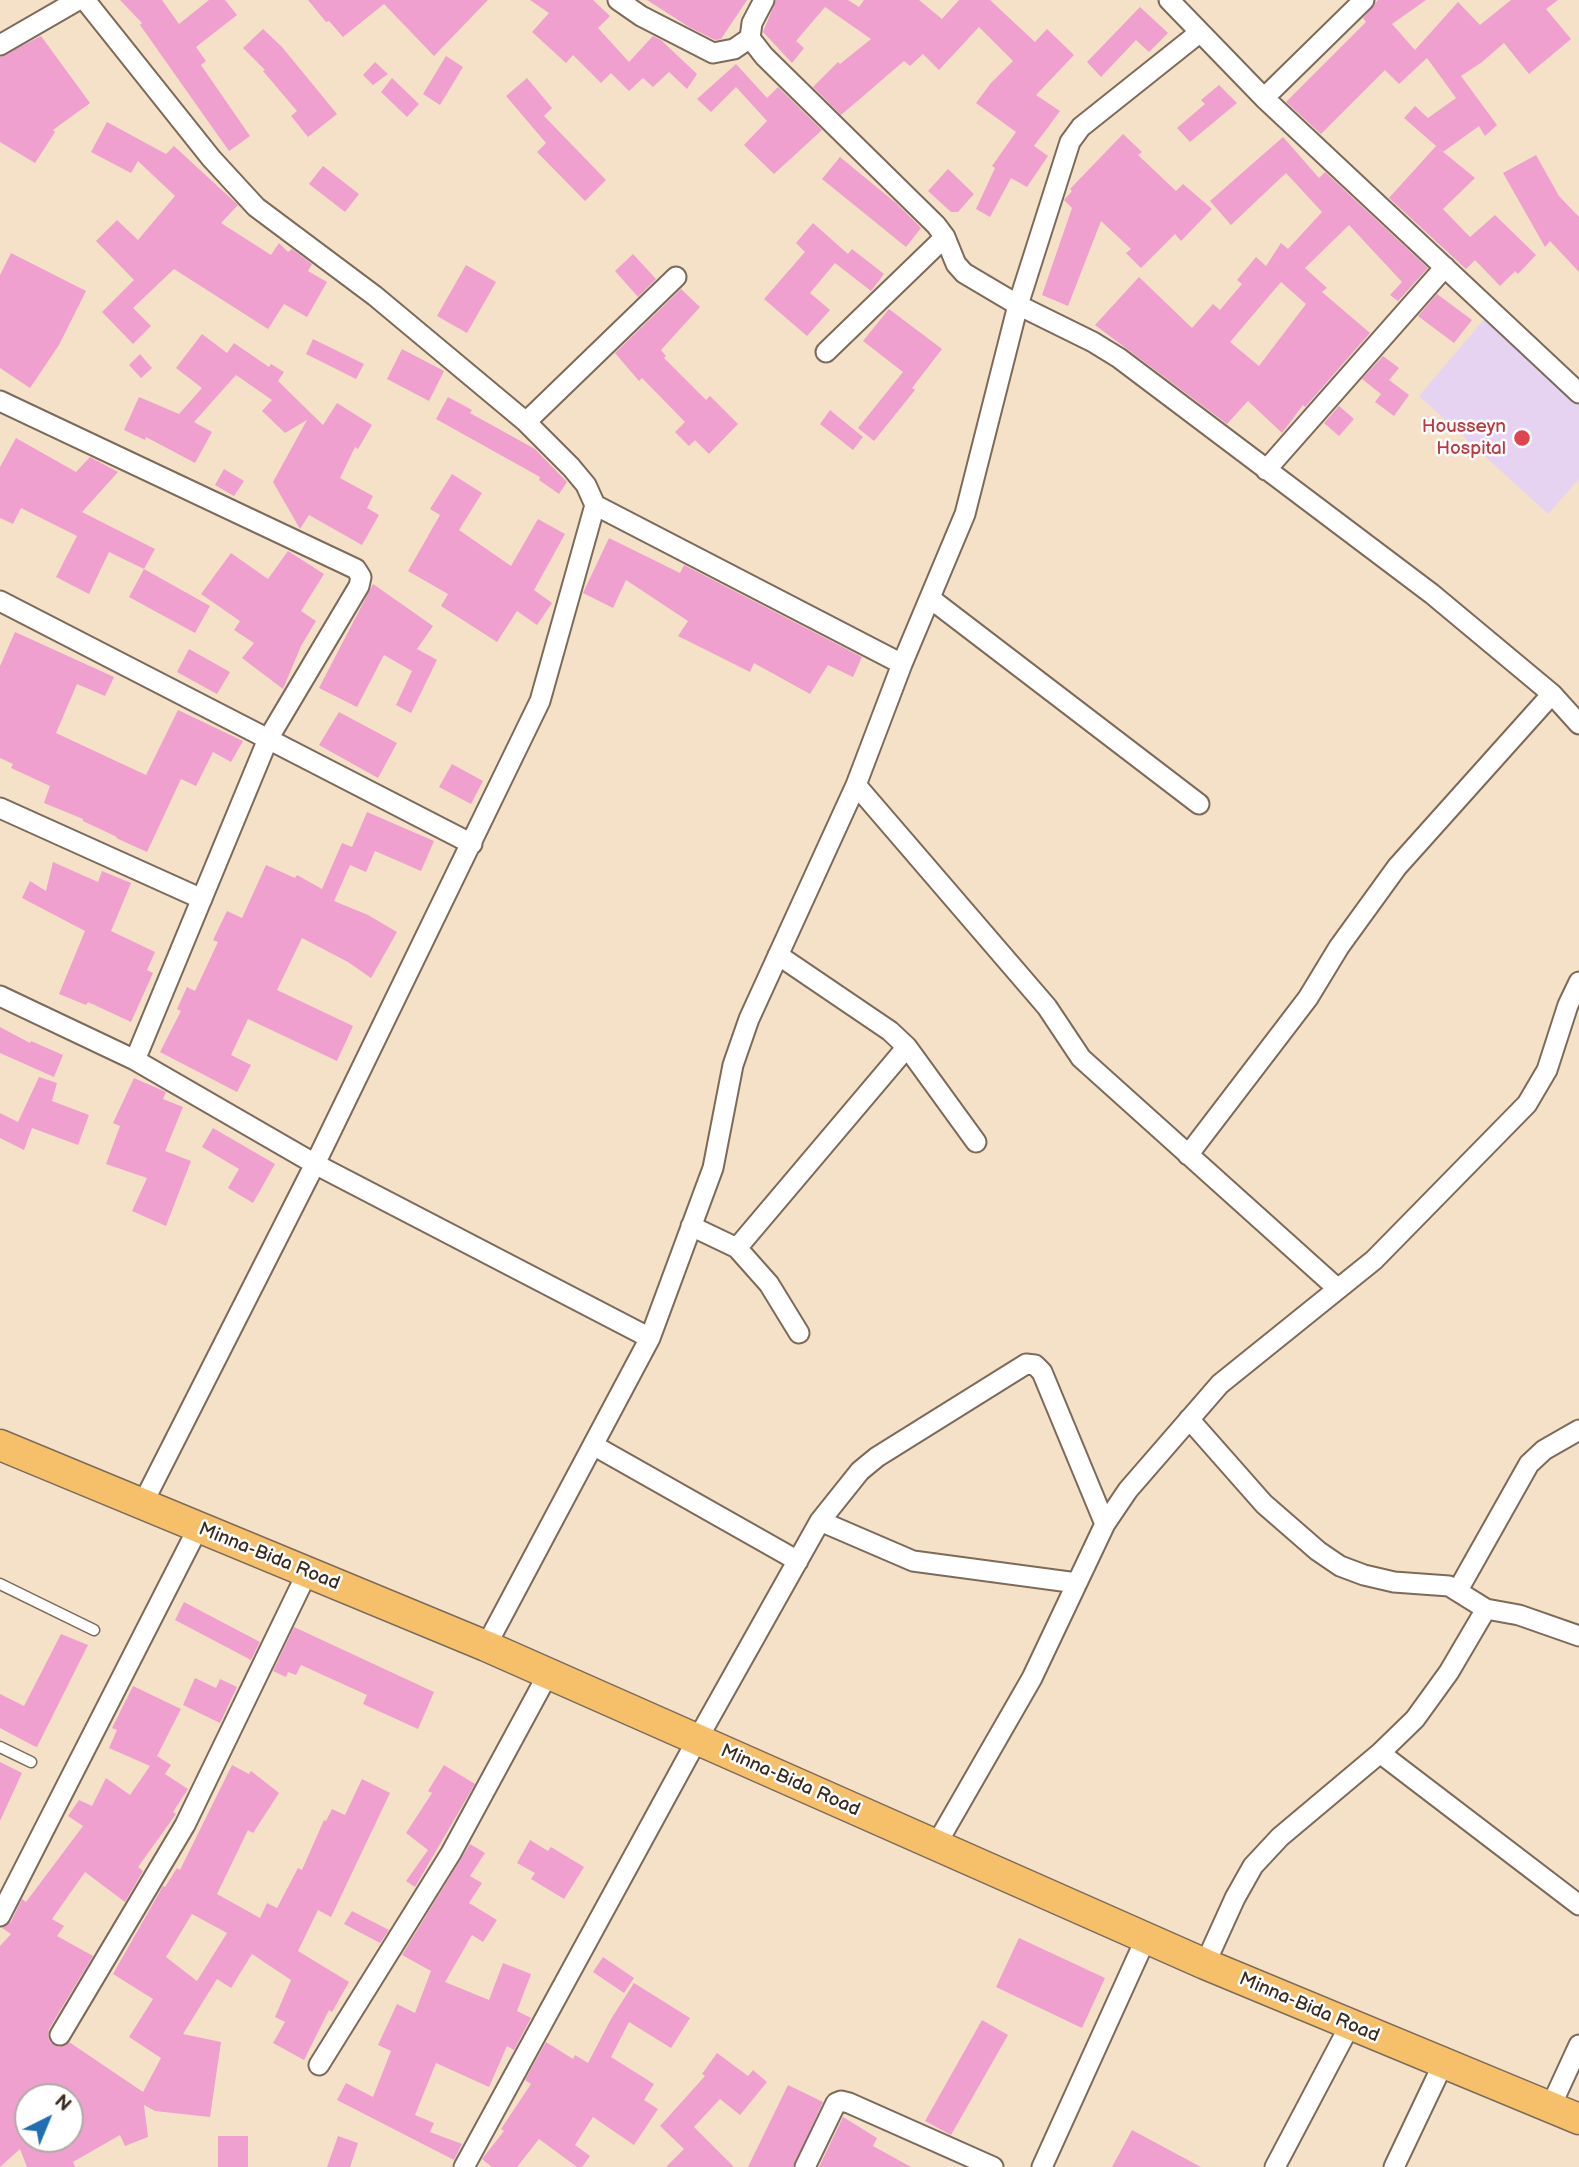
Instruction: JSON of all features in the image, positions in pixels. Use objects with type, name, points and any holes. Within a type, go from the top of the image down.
[{"type":"main road","name":"Minna-Bida Road","points":[[0,1445],[486,1646],[1205,1965],[1579,2119]]},
{"type":"street","points":[[0,45],[78,0]]},
{"type":"street","points":[[85,0],[211,159],[256,207],[375,296],[526,422],[586,485],[595,505],[902,664]]},
{"type":"street","points":[[618,0],[641,16],[713,53],[734,49],[750,38]]},
{"type":"street","points":[[764,0],[752,23],[750,38],[764,56],[936,225],[945,237],[956,264],[964,273],[1017,305],[1093,342],[1119,358],[1432,594],[1552,694],[1579,724]]},
{"type":"street","points":[[1169,0],[1264,98],[1579,393]]},
{"type":"street","points":[[1264,98],[1364,0]]},
{"type":"street","points":[[486,1646],[650,1338],[713,1168],[733,1065],[748,1019],[856,785],[902,664],[965,514],[1017,305],[1070,142],[1081,127],[1199,33]]},
{"type":"street","points":[[826,352],[945,237]]},
{"type":"street","points":[[1266,470],[1445,267]]},
{"type":"street","points":[[526,422],[676,277]]},
{"type":"street","points":[[0,401],[356,569],[361,577],[359,586],[268,739],[135,1060]]},
{"type":"street","points":[[142,1505],[315,1164],[540,701],[595,505]]},
{"type":"street","points":[[931,599],[1199,804]]},
{"type":"street","points":[[0,601],[472,844]]},
{"type":"street","points":[[1188,1155],[1308,998],[1339,947],[1397,867],[1552,694]]},
{"type":"street","points":[[856,785],[1047,1007],[1081,1058],[1338,1289]]},
{"type":"street","points":[[0,808],[202,899]]},
{"type":"street","points":[[778,955],[890,1031],[907,1047],[976,1142]]},
{"type":"street","points":[[936,1846],[1032,1678],[1105,1524],[1128,1490],[1220,1384],[1374,1260],[1527,1104],[1547,1070],[1568,1005],[1579,982]]},
{"type":"street","points":[[0,996],[135,1060],[315,1164],[650,1338]]},
{"type":"street","points":[[737,1248],[907,1047]]},
{"type":"street","points":[[691,1226],[737,1248],[769,1284],[799,1333]]},
{"type":"street","points":[[464,2167],[820,1521],[860,1471],[877,1457],[1026,1364],[1035,1365],[1042,1373],[1105,1524]]},
{"type":"street","points":[[1189,1419],[1264,1504],[1318,1551],[1340,1566],[1394,1582],[1449,1586],[1486,1609],[1519,1615],[1579,1636]]},
{"type":"street","points":[[1458,1590],[1529,1464],[1544,1450],[1579,1430]]},
{"type":"street","points":[[593,1445],[798,1561]]},
{"type":"street","points":[[820,1521],[913,1561],[1077,1583]]},
{"type":"street","points":[[0,1916],[198,1528]]},
{"type":"street","points":[[60,2035],[185,1825],[307,1573]]},
{"type":"street","points":[[1205,1965],[1235,1898],[1253,1866],[1280,1837],[1380,1754],[1415,1719],[1449,1672],[1486,1609]]},
{"type":"street","points":[[319,2065],[451,1853],[548,1674]]},
{"type":"street","points":[[1380,1754],[1579,1905]]},
{"type":"street","points":[[1042,2167],[1146,1938]]},
{"type":"street","points":[[1275,2167],[1350,2025]]},
{"type":"street","points":[[1550,2108],[1579,2045]]},
{"type":"street","points":[[1394,2167],[1443,2064]]},
{"type":"street","points":[[805,2167],[836,2103],[841,2101],[849,2102],[993,2167]]},
{"type":"lane","points":[[0,1584],[94,1630]]},
{"type":"lane","points":[[0,1747],[31,1762]]},
{"type":"shaded area","name":"Housseyn Hospital","points":[[1491,311],[1579,393],[1579,479],[1548,514],[1419,396]]},
{"type":"building","points":[[120,0],[162,0],[179,24],[209,0],[225,0],[237,15],[196,47],[206,61],[201,65],[250,136],[229,151],[140,25],[142,23]]},
{"type":"building","points":[[308,0],[488,0],[434,56],[384,4],[343,37]]},
{"type":"building","points":[[530,0],[593,0],[610,16],[598,28],[629,62],[653,36],[661,40],[697,74],[687,89],[669,72],[653,87],[643,78],[629,91],[611,73],[601,83],[573,55],[566,63],[532,32],[549,13]]},
{"type":"building","points":[[647,0],[747,0],[721,39],[715,40]]},
{"type":"building","points":[[776,0],[848,0],[859,7],[864,0],[919,0],[942,19],[959,0],[990,0],[1035,42],[1047,29],[1074,55],[1036,95],[1060,111],[1034,146],[1048,156],[1027,187],[1011,178],[990,217],[976,209],[995,168],[992,166],[1016,132],[976,103],[1013,61],[979,27],[939,70],[923,54],[910,66],[904,61],[841,115],[813,87],[838,62],[840,64],[871,39],[825,7],[796,41],[804,48],[792,63],[763,32]]},
{"type":"building","points":[[1378,0],[1426,0],[1392,24],[1415,50],[1458,2],[1480,25],[1511,0],[1558,0],[1546,9],[1571,39],[1529,74],[1504,43],[1461,76],[1497,125],[1485,136],[1479,126],[1443,152],[1404,118],[1415,106],[1428,118],[1456,98],[1427,58],[1399,84],[1385,70],[1321,134],[1286,102],[1366,22],[1363,18]]},
{"type":"building","points":[[1140,7],[1168,33],[1149,52],[1136,40],[1101,77],[1087,62]]},
{"type":"building","points":[[263,29],[282,47],[337,114],[308,137],[291,116],[297,111],[263,71],[265,70],[243,48]]},
{"type":"building","points":[[41,36],[90,103],[53,130],[55,132],[35,163],[0,142],[0,57]]},
{"type":"building","points":[[446,56],[463,67],[440,105],[423,94]]},
{"type":"building","points":[[375,62],[388,74],[373,85],[363,75]]},
{"type":"building","points":[[736,64],[767,98],[778,87],[822,130],[774,174],[744,145],[767,121],[736,87],[711,112],[697,99]]},
{"type":"building","points":[[392,78],[419,104],[407,117],[381,92]]},
{"type":"building","points":[[527,78],[552,108],[544,116],[606,180],[585,201],[537,152],[546,143],[506,96]]},
{"type":"building","points":[[1219,85],[1237,103],[1190,142],[1177,128],[1205,104],[1201,100]]},
{"type":"building","points":[[107,122],[166,154],[174,146],[238,205],[221,223],[271,255],[279,243],[288,252],[292,249],[312,264],[308,271],[327,282],[307,317],[284,304],[268,329],[174,269],[133,308],[151,326],[133,344],[102,312],[134,280],[96,241],[117,220],[138,240],[175,196],[138,161],[131,173],[91,152]]},
{"type":"building","points":[[1123,134],[1142,152],[1138,155],[1176,191],[1183,184],[1212,209],[1181,241],[1175,234],[1141,268],[1126,253],[1131,249],[1101,221],[1068,306],[1042,295],[1072,208],[1064,200],[1072,191],[1070,189]]},
{"type":"building","points":[[1283,137],[1319,178],[1325,172],[1428,268],[1398,301],[1390,295],[1402,282],[1349,225],[1305,268],[1327,288],[1322,292],[1370,333],[1305,407],[1303,405],[1282,433],[1248,401],[1227,424],[1095,325],[1139,277],[1192,328],[1213,304],[1220,310],[1242,284],[1237,280],[1256,257],[1266,266],[1281,243],[1288,249],[1322,212],[1286,173],[1231,225],[1210,201]],"holes":[[[1281,282],[1306,304],[1259,366],[1230,342]]]},
{"type":"building","points":[[1436,146],[1475,178],[1443,209],[1470,237],[1495,215],[1536,255],[1518,274],[1515,271],[1500,286],[1475,260],[1466,269],[1389,198]]},
{"type":"building","points":[[1536,155],[1559,196],[1579,217],[1579,272],[1550,241],[1545,247],[1503,173]]},
{"type":"building","points":[[840,157],[896,203],[921,228],[906,247],[822,179]]},
{"type":"building","points":[[323,166],[359,194],[345,212],[309,184]]},
{"type":"building","points":[[948,169],[974,194],[958,212],[951,212],[928,191]]},
{"type":"building","points":[[813,223],[848,254],[852,249],[884,274],[871,291],[835,263],[810,293],[830,310],[807,336],[764,299],[805,252],[796,243]]},
{"type":"building","points":[[11,253],[86,291],[59,345],[30,388],[0,368],[0,275]]},
{"type":"building","points":[[633,254],[656,279],[638,297],[615,271]]},
{"type":"building","points":[[466,265],[496,282],[467,333],[437,316]]},
{"type":"building","points":[[681,289],[700,307],[661,350],[666,356],[664,358],[706,400],[710,396],[738,424],[709,454],[695,440],[689,446],[675,432],[685,422],[642,378],[639,381],[615,353]]},
{"type":"building","points":[[1437,294],[1472,320],[1454,343],[1418,316]]},
{"type":"building","points":[[889,309],[942,349],[912,388],[915,390],[874,441],[858,428],[903,372],[863,341]]},
{"type":"building","points":[[202,334],[227,353],[234,343],[269,367],[271,364],[284,372],[278,381],[323,425],[337,403],[372,425],[358,449],[355,447],[340,478],[373,496],[367,508],[379,515],[362,545],[309,515],[300,529],[273,482],[307,420],[285,433],[262,411],[272,400],[236,375],[194,422],[212,432],[195,463],[146,437],[145,440],[124,430],[139,397],[179,414],[202,388],[176,368]]},
{"type":"building","points":[[313,339],[364,364],[356,379],[306,354]]},
{"type":"building","points":[[402,349],[444,371],[429,401],[387,379]]},
{"type":"building","points":[[140,354],[152,368],[141,378],[129,365]]},
{"type":"building","points":[[1383,356],[1399,368],[1389,380],[1409,395],[1394,416],[1375,402],[1381,394],[1362,379]]},
{"type":"building","points":[[448,397],[472,410],[470,413],[535,449],[567,482],[559,494],[539,480],[540,477],[436,419]]},
{"type":"building","points":[[1339,406],[1354,419],[1339,436],[1324,423]]},
{"type":"building","points":[[830,410],[863,437],[853,450],[820,424]]},
{"type":"building","points":[[16,438],[76,472],[90,457],[118,472],[82,512],[155,549],[144,569],[109,552],[89,594],[56,577],[77,536],[21,508],[13,524],[0,518],[0,467]]},
{"type":"building","points":[[224,469],[244,481],[234,496],[215,485]]},
{"type":"building","points":[[452,474],[482,493],[459,530],[511,566],[538,519],[565,534],[534,590],[552,603],[537,625],[517,611],[497,642],[441,606],[448,594],[408,571],[440,515],[430,509]]},
{"type":"building","points":[[609,538],[680,573],[684,565],[862,657],[853,677],[828,665],[810,694],[754,663],[750,672],[678,636],[688,621],[626,580],[613,608],[583,593]]},
{"type":"building","points":[[288,551],[324,574],[301,611],[316,621],[301,646],[283,689],[242,658],[254,643],[234,630],[240,621],[201,594],[231,553],[268,579]]},
{"type":"building","points":[[144,569],[210,606],[195,633],[129,597]]},
{"type":"building","points":[[373,584],[433,626],[417,649],[437,660],[411,713],[396,705],[412,671],[384,655],[357,707],[319,688]]},
{"type":"building","points":[[15,632],[114,677],[105,696],[77,684],[56,733],[146,775],[178,710],[243,741],[231,762],[213,752],[196,786],[181,779],[147,852],[83,819],[44,803],[50,786],[11,768],[13,764],[0,758],[0,666]]},
{"type":"building","points":[[189,649],[230,672],[217,694],[177,672]]},
{"type":"building","points":[[339,712],[397,743],[378,778],[319,745]]},
{"type":"building","points":[[452,764],[483,781],[471,804],[439,787]]},
{"type":"building","points":[[367,812],[434,841],[421,871],[375,851],[366,872],[350,865],[334,901],[368,915],[397,932],[371,978],[348,962],[302,938],[277,990],[353,1026],[337,1061],[248,1019],[231,1055],[251,1065],[237,1092],[160,1052],[181,1011],[177,1009],[187,987],[195,991],[218,942],[213,940],[227,911],[242,918],[266,865],[295,878],[297,875],[322,889],[342,843],[352,847]]},
{"type":"building","points":[[53,862],[98,882],[102,871],[131,883],[111,931],[155,952],[147,970],[153,973],[131,1022],[88,1002],[86,1005],[59,994],[85,931],[22,898],[30,881],[46,891]]},
{"type":"building","points":[[0,1027],[30,1043],[31,1041],[63,1055],[54,1077],[0,1053]]},
{"type":"building","points":[[39,1077],[57,1083],[52,1101],[89,1115],[78,1145],[32,1128],[24,1150],[0,1138],[0,1113],[18,1122]]},
{"type":"building","points":[[134,1078],[166,1092],[163,1099],[183,1107],[165,1151],[191,1161],[166,1226],[132,1211],[147,1178],[106,1164],[120,1126],[113,1123]]},
{"type":"building","points":[[213,1128],[275,1164],[253,1203],[228,1188],[239,1169],[202,1147]]},
{"type":"building","points":[[184,1602],[260,1642],[251,1660],[175,1620]]},
{"type":"building","points":[[294,1627],[434,1692],[418,1729],[363,1704],[367,1695],[301,1665],[296,1675],[288,1672],[286,1677],[273,1671]]},
{"type":"building","points":[[61,1634],[88,1645],[37,1747],[0,1728],[0,1694],[24,1706]]},
{"type":"building","points":[[195,1678],[216,1688],[220,1679],[237,1687],[220,1723],[183,1705]]},
{"type":"building","points":[[133,1686],[181,1709],[157,1756],[171,1765],[165,1774],[188,1789],[173,1812],[176,1814],[138,1867],[143,1871],[125,1902],[85,1872],[52,1919],[64,1926],[57,1936],[93,1956],[49,2029],[50,2042],[59,2047],[69,2042],[143,2092],[161,2058],[129,2037],[153,1999],[113,1974],[163,1886],[165,1887],[177,1868],[180,1870],[232,1765],[249,1774],[251,1771],[279,1793],[253,1833],[248,1830],[217,1894],[260,1918],[267,1903],[277,1908],[298,1868],[302,1870],[324,1820],[326,1821],[332,1809],[345,1815],[362,1779],[390,1793],[331,1917],[318,1910],[298,1951],[349,1982],[332,2012],[329,2010],[304,2060],[273,2043],[285,2022],[275,2017],[291,1980],[252,1954],[231,1988],[217,1979],[183,2034],[221,2042],[210,2117],[155,2111],[144,2105],[148,2137],[125,2146],[120,2135],[73,2162],[75,2167],[27,2167],[22,2153],[84,2153],[84,2083],[14,2083],[16,2153],[0,2167],[0,1946],[11,1934],[2,1928],[11,1922],[22,1899],[26,1902],[83,1826],[68,1816],[79,1800],[92,1806],[106,1778],[130,1795],[150,1766],[109,1748],[117,1730],[112,1728]],"holes":[[[192,1914],[227,1933],[197,1981],[166,1957]]]},
{"type":"building","points":[[0,1762],[22,1773],[0,1821]]},
{"type":"building","points":[[444,1765],[475,1784],[415,1887],[406,1881],[428,1850],[406,1833],[432,1793],[428,1791]]},
{"type":"building","points":[[530,1840],[548,1851],[551,1847],[584,1867],[564,1899],[531,1879],[535,1873],[517,1863]]},
{"type":"building","points":[[470,1844],[485,1853],[470,1876],[482,1883],[469,1903],[497,1920],[483,1942],[472,1935],[445,1982],[489,2000],[503,1963],[531,1974],[517,2011],[531,2018],[514,2050],[507,2046],[489,2087],[436,2063],[415,2115],[434,2123],[430,2132],[462,2144],[454,2160],[337,2100],[346,2083],[373,2097],[391,2051],[378,2045],[397,2004],[415,2013],[431,1971],[402,1955]]},
{"type":"building","points":[[352,1911],[389,1930],[380,1943],[344,1924]]},
{"type":"building","points":[[1019,1938],[1105,1978],[1082,2028],[996,1987]]},
{"type":"building","points":[[603,1957],[634,1978],[624,1993],[593,1972]]},
{"type":"building","points":[[634,1983],[690,2018],[671,2048],[629,2022],[611,2057],[654,2084],[644,2100],[658,2109],[634,2145],[593,2117],[575,2145],[590,2156],[582,2167],[577,2167],[539,2139],[517,2167],[492,2167],[482,2159],[504,2131],[501,2129],[531,2084],[525,2080],[546,2042],[573,2059],[575,2055],[588,2063]]},
{"type":"building","points":[[982,2020],[1008,2035],[951,2135],[925,2121]]},
{"type":"building","points":[[717,2053],[748,2076],[753,2070],[767,2082],[740,2115],[720,2099],[694,2127],[734,2167],[666,2167],[684,2149],[660,2126],[705,2076],[702,2074]]},
{"type":"building","points":[[788,2085],[823,2102],[793,2167],[748,2167]]},
{"type":"building","points":[[843,2117],[877,2138],[873,2146],[911,2167],[819,2167]]},
{"type":"building","points":[[1132,2130],[1201,2167],[1112,2167]]},
{"type":"building","points":[[218,2136],[248,2136],[248,2167],[218,2167]]},
{"type":"building","points":[[338,2136],[358,2143],[350,2167],[327,2167]]},
{"type":"place","name":"Housseyn Hospital","points":[[1522,438]]}]
